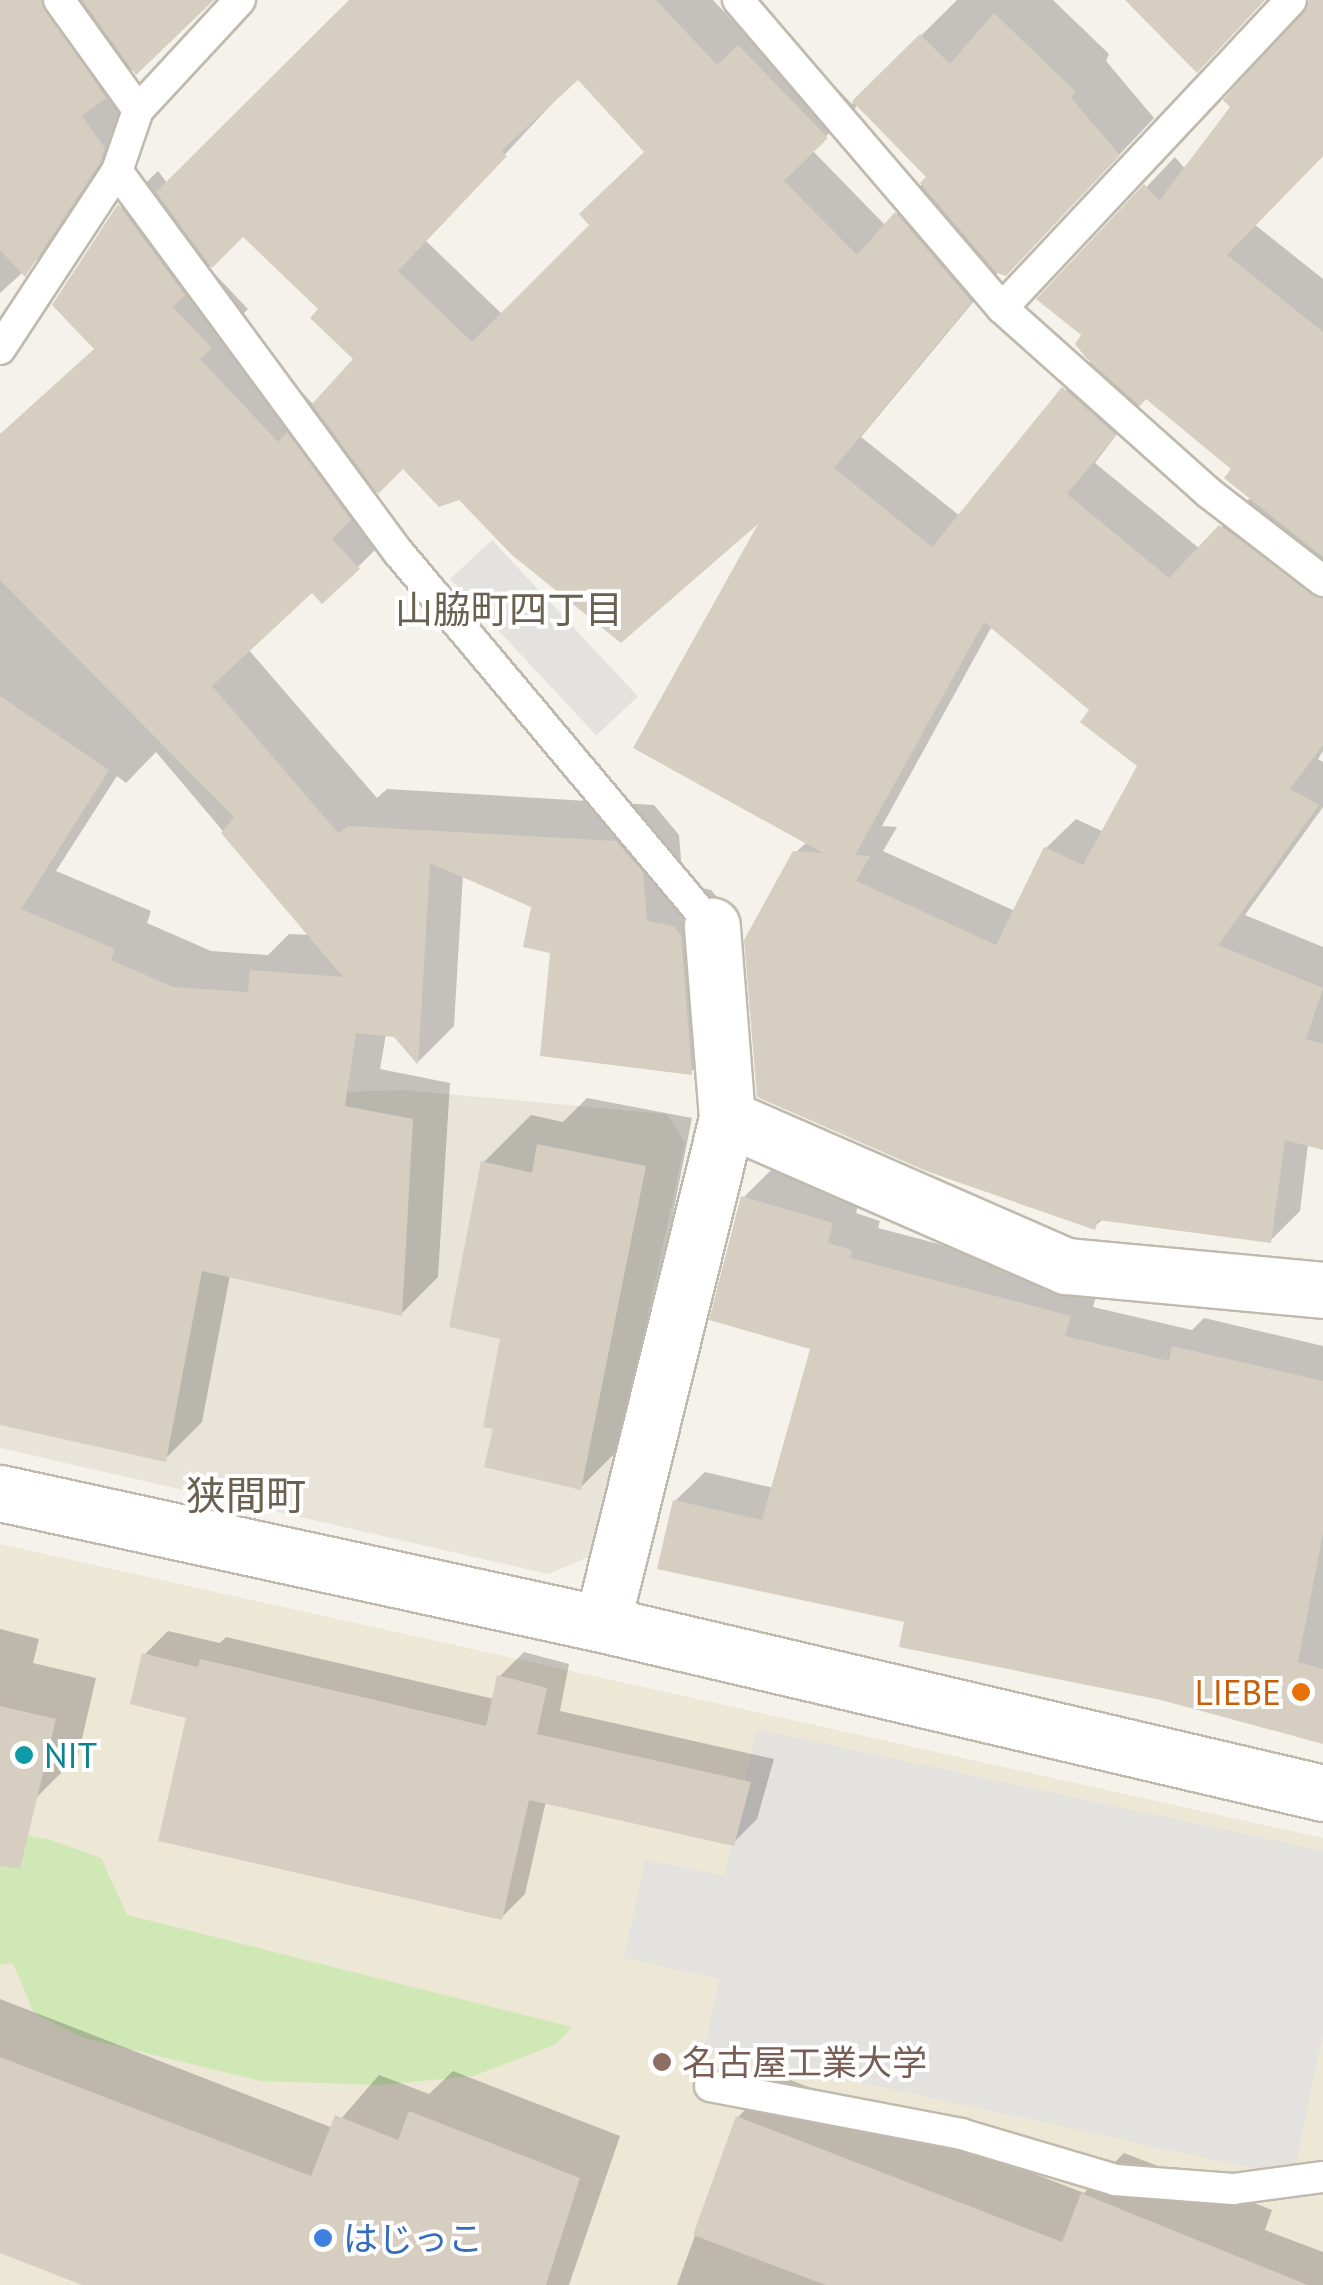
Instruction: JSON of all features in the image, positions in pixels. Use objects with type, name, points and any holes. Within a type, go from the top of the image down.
[{"type":"street","points":[[602,1624],[727,1118],[712,926]]},
{"type":"street","points":[[727,1118],[1066,1266],[1323,1290]]},
{"type":"street","points":[[0,1492],[602,1624],[1323,1793]]},
{"type":"lane","points":[[58,0],[138,110]]},
{"type":"lane","points":[[0,348],[117,171],[138,110],[240,0]]},
{"type":"lane","points":[[738,0],[1002,308],[1209,492],[1323,581]]},
{"type":"lane","points":[[1002,308],[1291,0]]},
{"type":"lane","points":[[117,171],[400,552],[712,926]]},
{"type":"lane","points":[[710,2086],[961,2134],[1116,2180],[1233,2189],[1323,2176]]},
{"type":"shaded area","points":[[492,540],[638,697],[596,735],[450,579]]},
{"type":"shaded area","points":[[403,1090],[667,1114],[685,1143],[596,1554],[548,1574],[0,1448],[0,1104]]},
{"type":"shaded area","name":"名古屋工業大学","points":[[0,1544],[1323,1838],[1323,2285],[0,2285]]},
{"type":"shaded area","points":[[756,1729],[1323,1851],[1323,2033],[1293,2177],[705,2048],[719,1979],[624,1958],[645,1860],[725,1876]]},
{"type":"green space","points":[[0,1832],[48,1839],[101,1858],[127,1915],[572,2027],[555,2045],[473,2076],[380,2085],[261,2081],[84,2038],[34,2013],[13,1963],[0,1965]]},
{"type":"building","points":[[0,0],[41,0],[106,98],[82,116],[105,148],[100,163],[25,277],[0,250]]},
{"type":"building","points":[[82,0],[214,0],[136,75]]},
{"type":"building","points":[[349,0],[656,0],[717,65],[738,45],[828,138],[784,181],[857,255],[895,212],[972,302],[834,468],[932,547],[1062,387],[1116,435],[1067,494],[1169,578],[1219,525],[1323,599],[1323,745],[1290,789],[1319,805],[1218,945],[1323,988],[1306,1039],[1323,1044],[1323,1150],[1285,1140],[1271,1243],[1098,1220],[1095,1230],[926,1171],[757,1097],[744,940],[793,851],[823,853],[633,748],[758,524],[621,643],[512,555],[459,500],[439,507],[403,469],[378,494],[312,404],[353,359],[310,318],[318,309],[243,237],[212,268],[156,192]],"holes":[[[578,80],[644,152],[579,214],[589,225],[472,342],[398,271],[507,156],[501,151]],[[984,622],[1089,710],[1080,722],[1137,766],[1083,865],[1044,847],[996,945],[856,881],[870,856],[855,855]]]},
{"type":"building","points":[[1125,0],[1265,0],[1197,73]]},
{"type":"building","points":[[1309,0],[1323,0],[1323,156],[1227,255],[1323,332],[1323,557],[1224,478],[1231,469],[1146,399],[1140,406],[1086,358],[1075,344],[1081,335],[1036,299],[1144,184],[1159,201],[1230,107],[1223,100]]},
{"type":"building","points":[[994,13],[1075,91],[1071,98],[1120,155],[1006,276],[997,273],[920,183],[926,177],[852,101],[920,34],[950,64]]},
{"type":"building","points":[[118,204],[185,295],[173,307],[212,348],[200,359],[278,442],[287,432],[351,520],[332,539],[360,569],[322,604],[312,593],[212,686],[338,833],[348,826],[616,841],[643,872],[647,921],[674,926],[681,936],[692,1075],[540,1056],[550,953],[523,947],[531,907],[430,863],[418,1065],[394,1037],[356,1033],[345,1106],[413,1119],[402,1316],[202,1271],[166,1462],[0,1425],[0,696],[109,770],[21,909],[115,949],[111,960],[173,987],[248,992],[250,970],[343,977],[221,833],[234,817],[0,580],[0,434],[94,349],[52,305]]},
{"type":"building","points":[[537,1144],[646,1166],[581,1490],[484,1467],[493,1429],[483,1427],[500,1339],[449,1327],[481,1161],[532,1173]]},
{"type":"building","points":[[741,1196],[833,1223],[828,1243],[852,1250],[850,1258],[1071,1316],[1065,1336],[1169,1361],[1172,1346],[1323,1381],[1323,1533],[1298,1662],[1323,1669],[1323,1744],[1161,1700],[899,1647],[904,1622],[657,1569],[673,1500],[762,1520],[810,1349],[709,1320]]},
{"type":"building","points":[[142,1653],[198,1667],[200,1659],[486,1726],[497,1675],[547,1688],[537,1734],[751,1782],[734,1846],[529,1800],[502,1920],[158,1841],[186,1718],[130,1704]]},
{"type":"building","name":"NIT","points":[[0,1706],[56,1719],[20,1869],[0,1866]]},
{"type":"building","points":[[0,2057],[311,2176],[335,2115],[398,2140],[409,2111],[580,2178],[546,2285],[82,2285],[0,2253]]},
{"type":"building","points":[[736,2116],[1062,2242],[1081,2193],[1308,2285],[826,2285],[693,2235]]},
{"type":"place","name":"LIEBE","points":[[1301,1692]]},
{"type":"place","name":"NIT","points":[[24,1755]]},
{"type":"place","name":"名古屋工業大学","points":[[662,2062]]},
{"type":"place","name":"はじっこ","points":[[323,2238]]},
{"type":"district","name":"山脇町四丁目","points":[[509,609]]},
{"type":"district","name":"狭間町","points":[[246,1495]]}]
